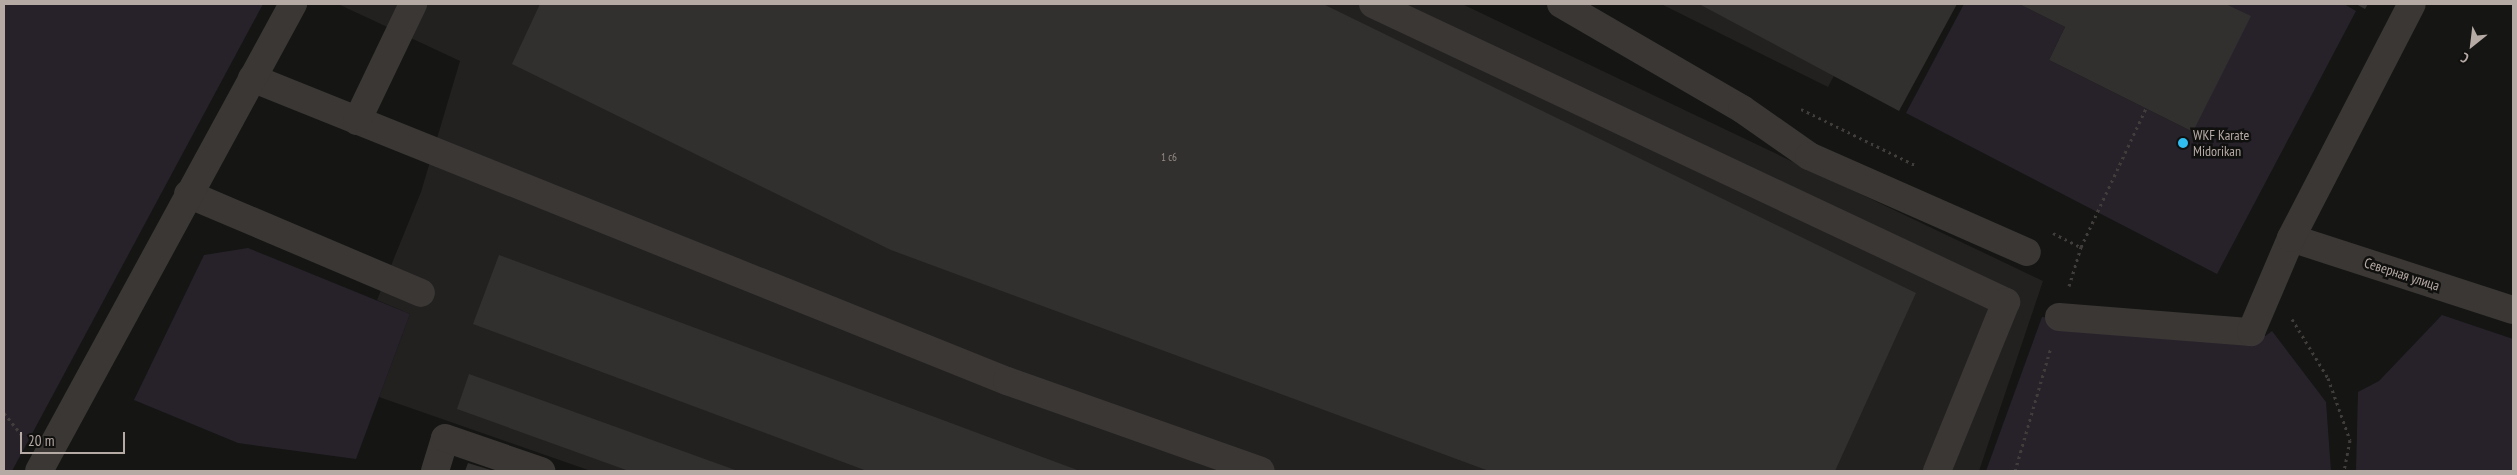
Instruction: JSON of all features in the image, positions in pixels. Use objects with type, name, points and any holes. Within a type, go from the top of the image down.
[{"type":"street","points":[[39,471],[293,4]]},
{"type":"street","points":[[357,120],[413,4]]},
{"type":"street","points":[[1373,4],[2006,302],[1937,471]]},
{"type":"street","points":[[1561,4],[1742,108],[1809,156],[2027,252]]},
{"type":"street","points":[[2059,317],[2252,332],[2291,238],[2412,4]]},
{"type":"street","points":[[252,78],[1007,381],[1261,471]]},
{"type":"street","points":[[188,194],[421,293]]},
{"type":"street","name":"Северная улица","points":[[2291,238],[2513,310]]},
{"type":"street","points":[[435,471],[445,438],[541,471]]},
{"type":"path","points":[[1799,108],[1923,169]]},
{"type":"path","points":[[2016,471],[2059,317],[2081,247],[2146,108]]},
{"type":"path","points":[[2046,229],[2081,247]]},
{"type":"path","points":[[2272,284],[2328,378],[2350,440],[2344,471]]},
{"type":"shaded area","points":[[4,4],[263,4],[12,471],[4,471]]},
{"type":"shaded area","points":[[338,4],[1462,4],[2043,281],[1979,471],[591,471],[379,397],[410,314],[377,300],[421,192],[460,61]]},
{"type":"shaded area","points":[[1661,4],[1872,4],[1828,87]]},
{"type":"shaded area","points":[[1964,4],[2019,4],[2065,27],[2049,60],[2193,132],[2250,16],[2226,4],[2344,4],[2356,11],[2217,274],[1906,113]]},
{"type":"shaded area","points":[[248,248],[410,314],[356,459],[238,443],[134,400],[204,255]]},
{"type":"shaded area","points":[[2442,315],[2513,339],[2513,471],[2356,471],[2358,392],[2379,381]]},
{"type":"shaded area","points":[[2042,317],[2260,340],[2272,331],[2326,402],[2331,471],[1986,471]]},
{"type":"building","points":[[540,4],[1323,4],[1916,293],[1835,471],[1489,471],[891,250],[512,64]]},
{"type":"building","points":[[1699,4],[1957,4],[1899,111]]},
{"type":"building","points":[[2019,4],[2226,4],[2251,16],[2193,132],[2049,60],[2065,27]]},
{"type":"building","points":[[2356,4],[2368,4],[2365,9]]},
{"type":"building","points":[[499,255],[1080,471],[867,471],[473,324]]},
{"type":"building","points":[[469,374],[738,471],[629,471],[457,409]]},
{"type":"building","points":[[468,463],[494,471],[465,471]]},
{"type":"place","name":"WKF Karate Midorikan","points":[[2183,143]]}]
